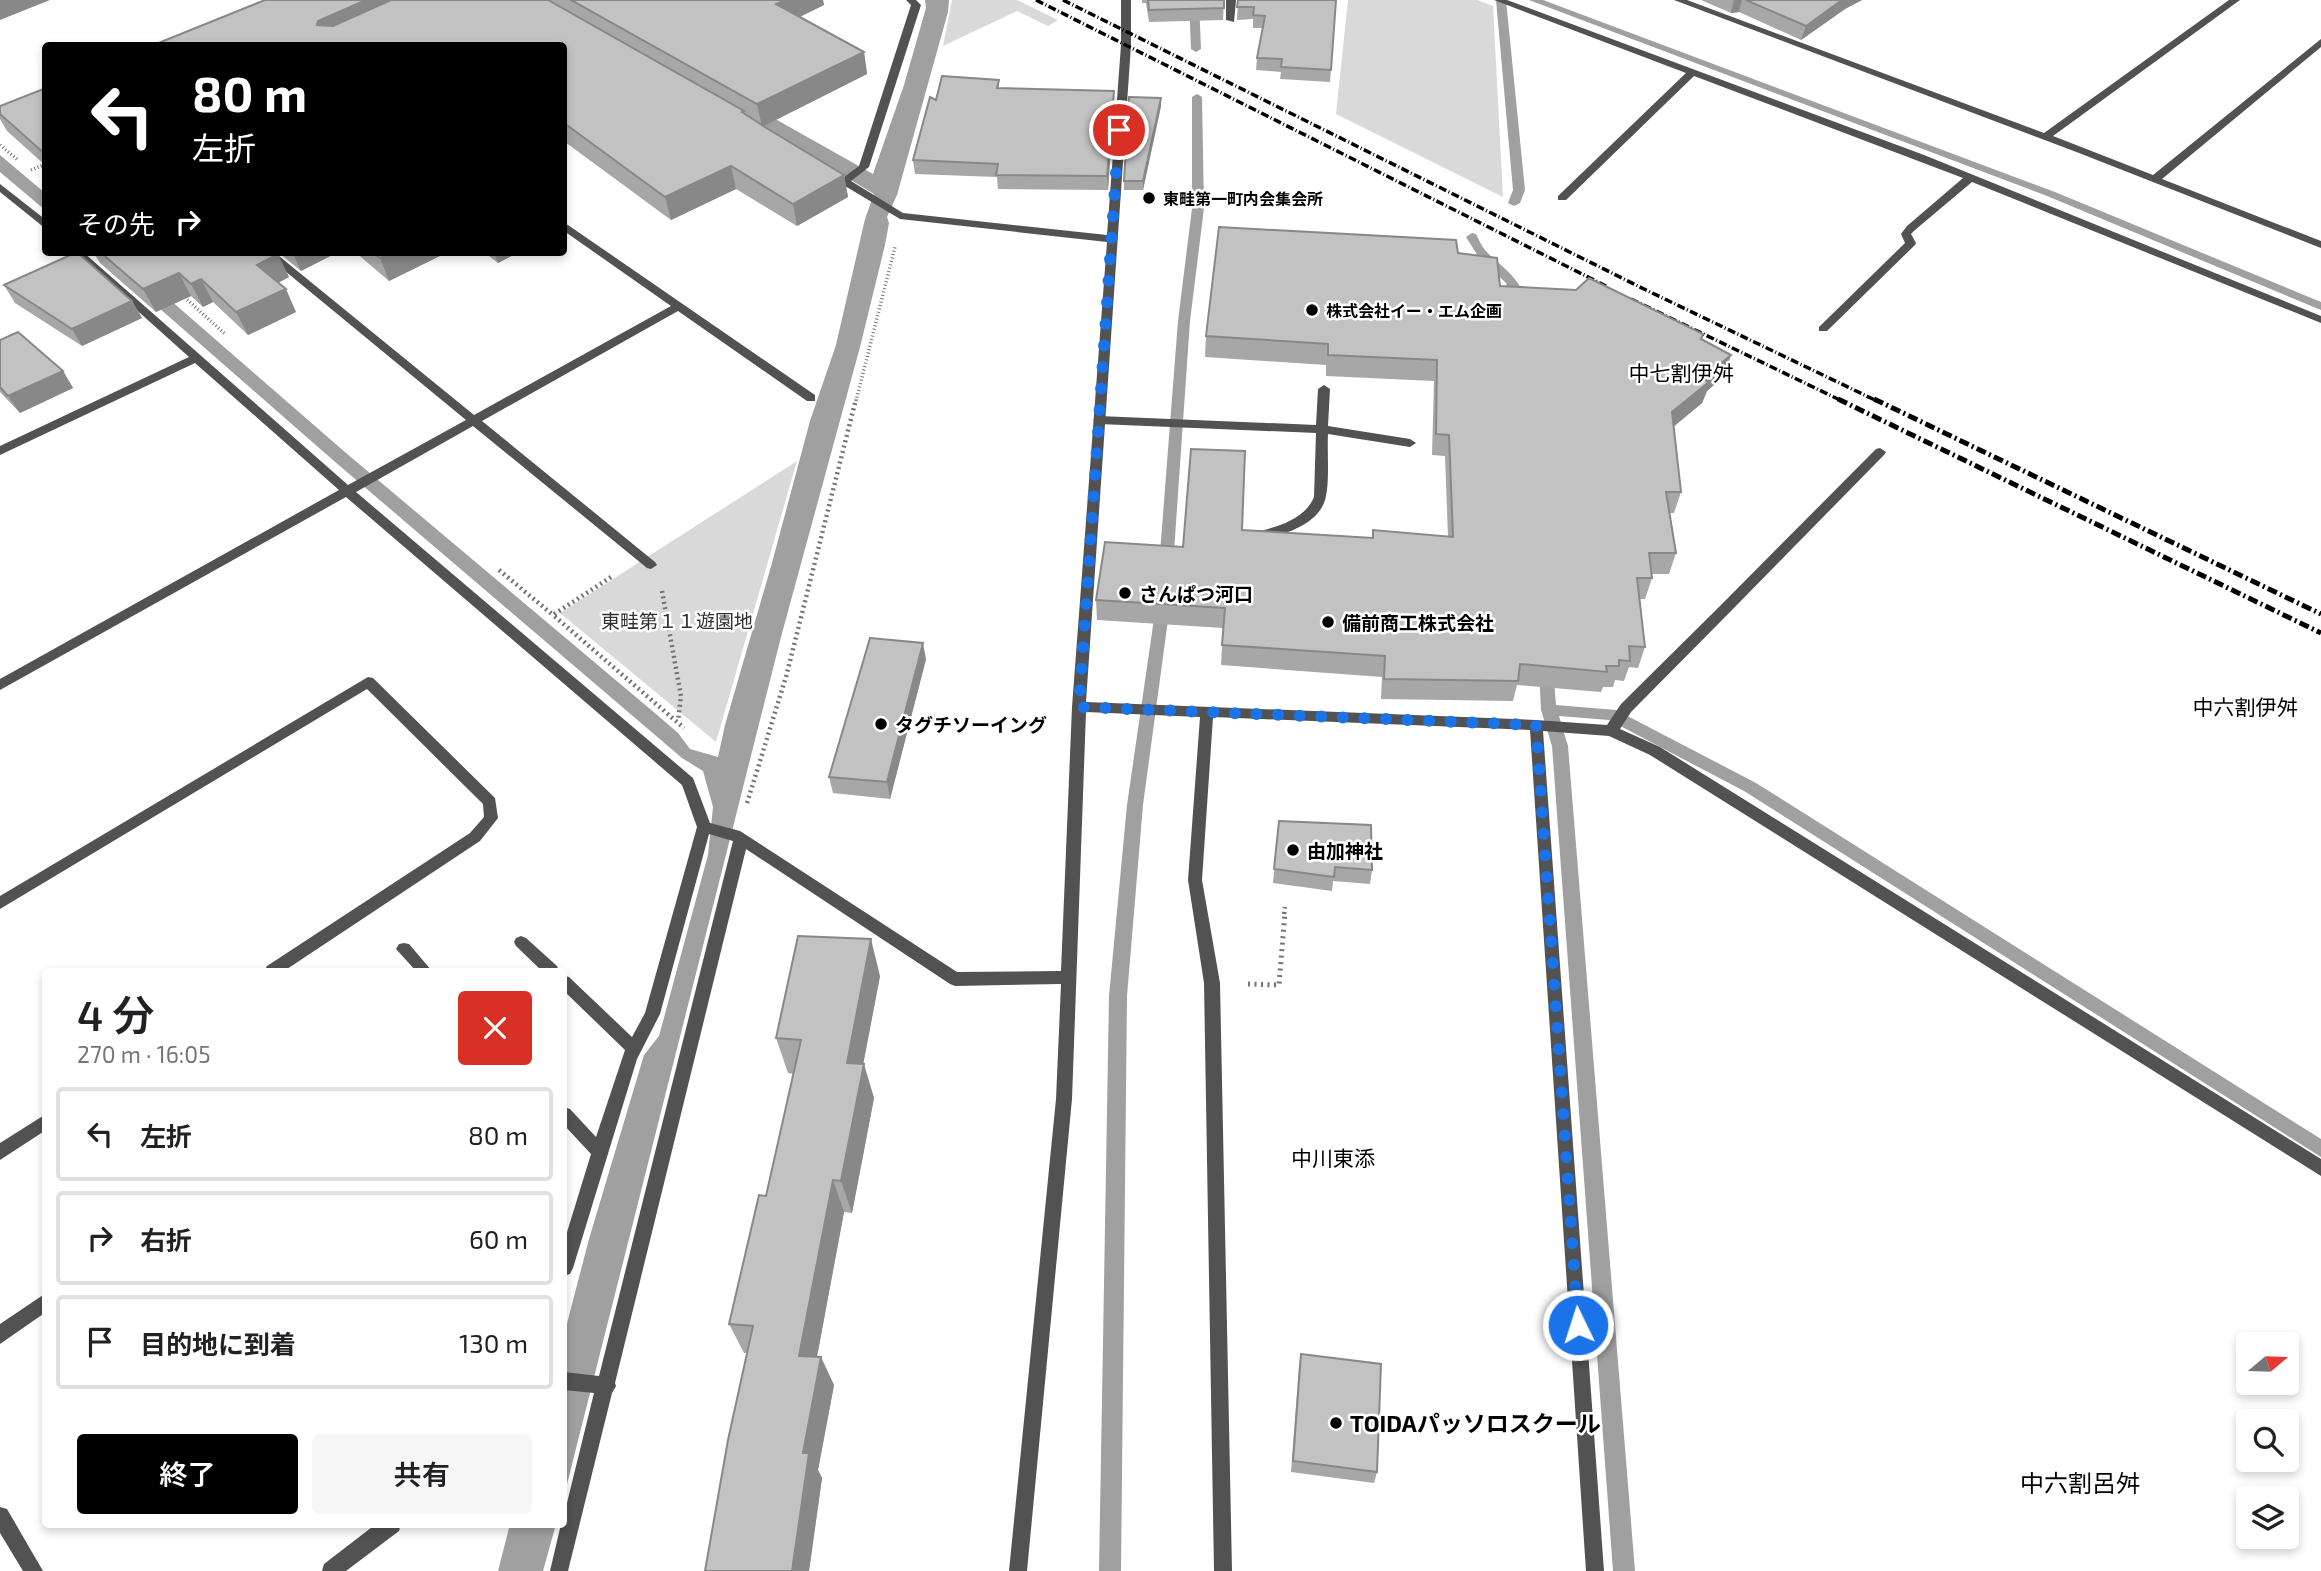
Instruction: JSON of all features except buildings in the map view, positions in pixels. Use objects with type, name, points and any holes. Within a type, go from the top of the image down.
[{"type":"street","points":[[847,180],[864,167],[916,5],[911,0]]},
{"type":"street","points":[[1018,1571],[1064,1099],[1079,707],[1126,46],[1126,0]]},
{"type":"street","points":[[1231,0],[1231,20]]},
{"type":"street","points":[[1679,0],[2045,137],[2321,245]]},
{"type":"street","points":[[2045,137],[2235,0]]},
{"type":"street","points":[[1503,1],[1971,177],[2321,320]]},
{"type":"street","points":[[2155,179],[2321,42]]},
{"type":"street","points":[[1563,198],[1693,72]]},
{"type":"street","points":[[822,167],[847,180],[870,199],[898,213],[1111,239]]},
{"type":"street","points":[[1823,330],[1911,243],[1906,234],[1911,228],[1971,177]]},
{"type":"street","points":[[0,187],[42,223]]},
{"type":"street","points":[[567,229],[811,398]]},
{"type":"street","points":[[82,256],[347,491],[688,782],[709,829],[652,1014],[634,1049],[567,1259]]},
{"type":"street","points":[[272,256],[646,561]]},
{"type":"street","points":[[0,685],[677,307]]},
{"type":"street","points":[[0,451],[198,357]]},
{"type":"street","points":[[1253,536],[1280,529],[1307,516],[1318,505],[1324,389]]},
{"type":"street","points":[[1099,420],[1322,429],[1410,443]]},
{"type":"street","points":[[1612,730],[1626,708],[1880,452]]},
{"type":"street","points":[[0,903],[368,682],[490,803],[491,818],[475,837],[277,968]]},
{"type":"street","points":[[1079,707],[1612,730],[1655,751],[2321,1168]]},
{"type":"street","points":[[1207,712],[1195,880],[1212,983],[1223,1571]]},
{"type":"street","points":[[1541,725],[1595,1571]]},
{"type":"street","points":[[709,829],[738,837],[956,979],[1067,977]]},
{"type":"street","points":[[559,1571],[738,837]]},
{"type":"street","points":[[521,942],[549,968]]},
{"type":"street","points":[[404,949],[422,968]]},
{"type":"street","points":[[567,985],[634,1049]]},
{"type":"street","points":[[567,1117],[601,1153]]},
{"type":"street","points":[[0,1152],[42,1124]]},
{"type":"street","points":[[0,1335],[42,1304]]},
{"type":"street","points":[[567,1381],[604,1385]]},
{"type":"street","points":[[0,1517],[34,1571]]},
{"type":"street","points":[[331,1571],[387,1528]]},
{"type":"path","points":[[31,170],[42,166]]},
{"type":"path","points":[[738,837],[786,677],[895,250],[898,213]]},
{"type":"path","points":[[677,721],[681,696],[673,646],[662,590],[646,561],[553,615],[677,721],[691,737]]},
{"type":"path","points":[[1212,983],[1279,985],[1285,907]]},
{"type":"green space","points":[[952,0],[1017,0],[1058,20],[1048,26],[1017,11],[943,46]]},
{"type":"green space","points":[[1348,0],[1477,0],[1493,6],[1503,197],[1336,114]]},
{"type":"green space","name":"東畦第１１遊園地","points":[[797,461],[716,742],[560,613]]},
{"type":"shaded area","points":[[925,0],[949,0],[948,12],[897,195],[887,217],[889,223],[885,245],[860,347],[781,637],[567,1484],[567,1323],[589,1239],[644,1055],[659,1036],[708,855],[713,807],[703,771],[682,758],[334,461],[100,256],[120,256],[346,453],[678,733],[690,749],[718,757],[810,421],[836,345],[865,219],[874,194],[756,122],[745,102],[873,174],[904,85],[926,8]]},
{"type":"shaded area","points":[[0,155],[42,190],[42,207],[0,172]]},
{"type":"shaded area","points":[[509,1528],[555,1528],[543,1571],[498,1571]]},
{"type":"waterway","points":[[1194,0],[1196,49]]},
{"type":"waterway","points":[[1501,0],[1519,190],[1514,203]]},
{"type":"waterway","points":[[1534,0],[2051,194],[2321,306]]},
{"type":"waterway","points":[[1166,566],[1184,321],[1198,208],[1197,97]]},
{"type":"waterway","points":[[1472,237],[1482,254],[1505,273],[1516,293],[1519,307]]},
{"type":"waterway","points":[[1110,1571],[1118,996],[1135,805],[1163,605]]},
{"type":"waterway","points":[[1546,668],[1549,710]]},
{"type":"waterway","points":[[1549,710],[1611,714],[1750,787],[2321,1149]]},
{"type":"waterway","points":[[1549,710],[1560,746],[1624,1571]]},
{"type":"railway","points":[[1036,0],[1606,286]]},
{"type":"railway","points":[[1063,0],[1646,290],[1877,401]]},
{"type":"railway","points":[[1631,299],[1842,401]]},
{"type":"railway","points":[[1838,399],[2321,633]]},
{"type":"railway","points":[[1874,399],[2321,614]]},
{"type":"place","name":"東畦第一町内会集会所","points":[[1149,198]]},
{"type":"place","name":"株式会社イー・エム企画","points":[[1312,310]]},
{"type":"place","name":"さんぱつ河口","points":[[1125,593]]},
{"type":"place","name":"備前商工株式会社","points":[[1328,622]]},
{"type":"place","name":"タグチソーイング","points":[[881,724]]},
{"type":"place","name":"由加神社","points":[[1293,850]]},
{"type":"place","name":"TOIDAパッソロスクール","points":[[1336,1423]]},
{"type":"district","name":"中七割伊舛","points":[[1681,372]]},
{"type":"district","name":"中六割伊舛","points":[[2245,706]]},
{"type":"district","name":"中川東添","points":[[1333,1157]]},
{"type":"district","name":"中六割呂舛","points":[[2080,1482]]},
{"type":"route","points":[[1119,130],[1079,707],[1536,725],[1578,1325]]}]
